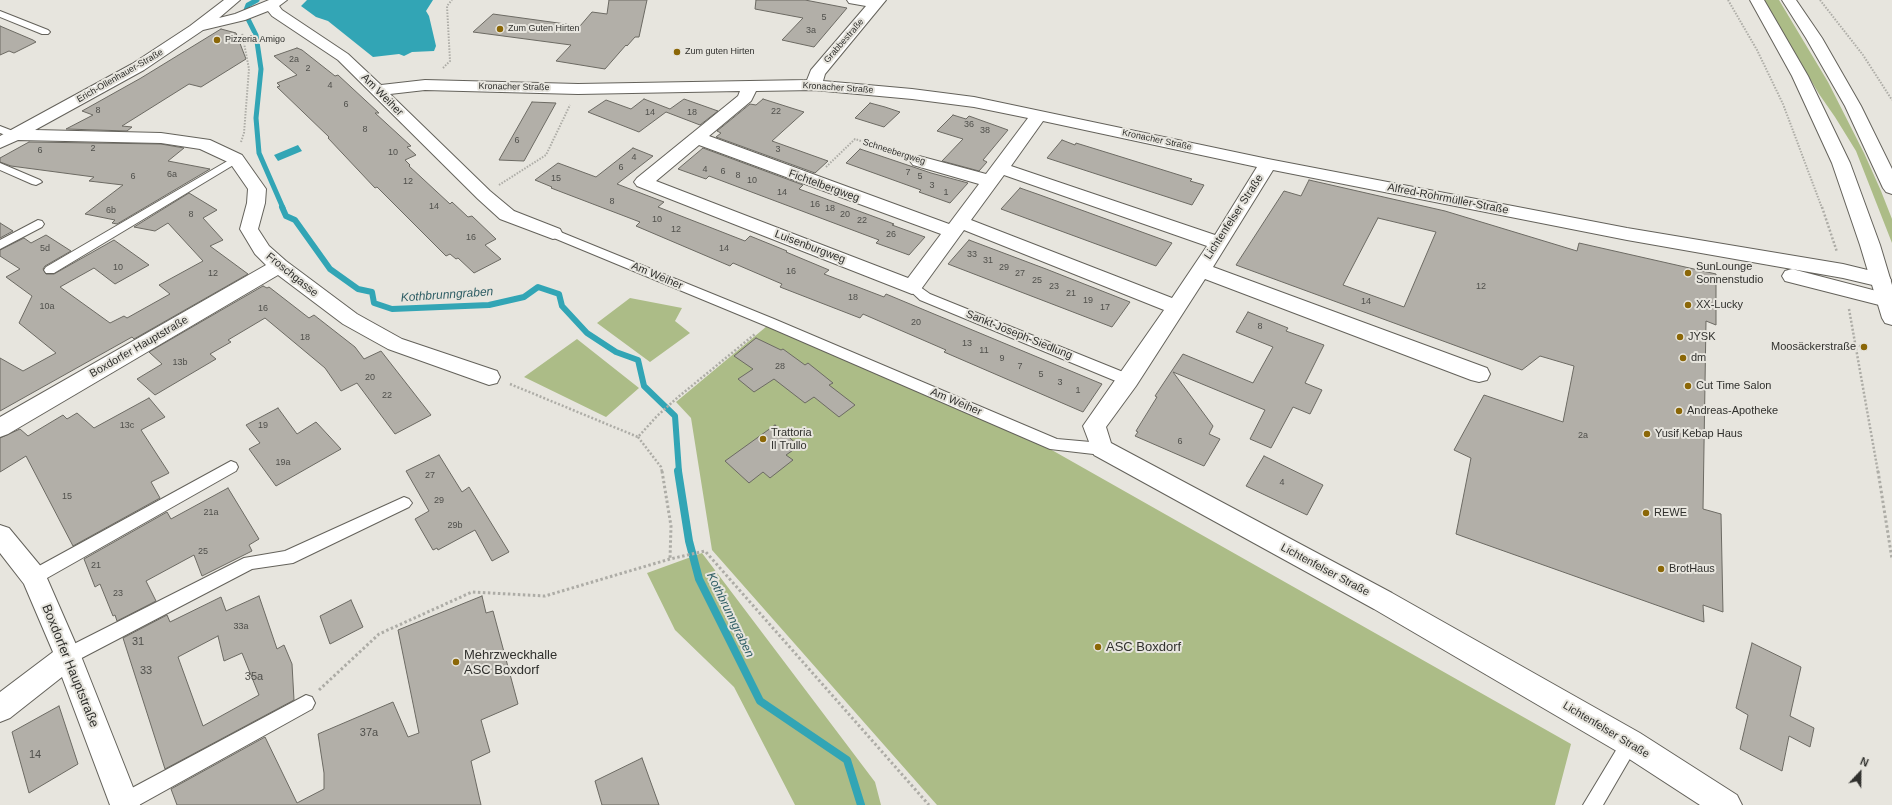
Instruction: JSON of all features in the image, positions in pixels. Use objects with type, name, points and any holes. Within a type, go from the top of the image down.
[{"type":"street","name":"Erich-Ollenhauer-Straße","points":[[5,135],[138,67],[195,29],[233,0]]},
{"type":"street","points":[[854,0],[878,2]]},
{"type":"street","points":[[1756,0],[1790,57],[1829,136],[1853,194],[1890,309]]},
{"type":"street","points":[[1789,0],[1814,38],[1853,106],[1892,188]]},
{"type":"street","name":"Grabbestraße","points":[[814,85],[817,73],[878,2]]},
{"type":"street","points":[[195,29],[237,18],[270,5]]},
{"type":"street","name":"Am Weiher","points":[[270,5],[277,13],[344,57],[484,195],[507,215],[553,233]]},
{"type":"street","name":"Kronacher Straße","points":[[377,90],[424,85],[578,89],[814,85],[912,94],[974,102],[1268,164]]},
{"type":"street","name":"Luisenburgweg","points":[[750,87],[745,98],[643,182],[912,287]]},
{"type":"street","points":[[912,287],[1039,115]]},
{"type":"street","name":"Froschgasse","points":[[5,135],[161,138],[204,144],[236,159],[258,189],[249,229],[262,250],[279,266],[350,319],[395,344],[489,377]]},
{"type":"street","name":"Fichtelbergweg","points":[[697,138],[811,181],[956,227]]},
{"type":"street","name":"Schneebergweg","points":[[919,161],[995,174]]},
{"type":"street","name":"Alfred-Rohrmüller-Straße","points":[[1268,164],[1628,234],[1843,271],[1881,280]]},
{"type":"street","name":"Lichtenfelser Straße","points":[[1268,164],[1219,243],[1128,380],[1094,426],[1102,449],[1383,601],[1630,743],[1727,805]]},
{"type":"street","points":[[995,174],[1219,243]]},
{"type":"street","points":[[956,227],[1176,307]]},
{"type":"street","name":"Alfred-Rohrmüller-Straße","points":[[1628,234],[1890,309]]},
{"type":"street","name":"Boxdorfer Hauptstraße","points":[[0,428],[279,266]]},
{"type":"street","name":"Lichtenfelser Straße","points":[[1200,270],[1479,374]]},
{"type":"street","name":"Boxdorfer Hauptstraße","points":[[0,535],[34,577],[68,656],[124,804]]},
{"type":"street","points":[[0,709],[68,656]]},
{"type":"lane","points":[[0,14],[45,32]]},
{"type":"lane","points":[[50,270],[236,159]]},
{"type":"lane","points":[[0,166],[36,182]]},
{"type":"lane","points":[[0,245],[38,224]]},
{"type":"lane","name":"Am Weiher","points":[[553,233],[769,322],[1055,445],[1102,449]]},
{"type":"lane","name":"Sankt-Joseph-Siedlung","points":[[912,287],[925,296],[1128,380]]},
{"type":"lane","points":[[34,577],[232,467]]},
{"type":"lane","points":[[68,656],[250,563],[287,558],[404,503]]},
{"type":"lane","points":[[124,804],[306,703]]},
{"type":"lane","points":[[1592,805],[1630,743]]},
{"type":"path","points":[[424,85],[450,61],[447,6],[452,0]]},
{"type":"path","points":[[1820,0],[1863,55],[1892,100]]},
{"type":"path","points":[[236,159],[244,133],[249,69],[243,36],[237,18]]},
{"type":"path","points":[[484,195],[546,156],[578,89]]},
{"type":"path","name":"Schneebergweg","points":[[811,181],[855,139],[919,161]]},
{"type":"path","points":[[638,437],[657,416],[677,398],[769,322]]},
{"type":"path","points":[[1855,345],[1864,347]]},
{"type":"path","points":[[489,377],[638,437],[661,467],[671,526],[670,559]]},
{"type":"path","points":[[306,703],[379,634],[472,592],[545,596],[670,559],[705,551],[929,805]]},
{"type":"green space","points":[[1764,0],[1779,0],[1828,82],[1864,153],[1881,191],[1892,219],[1892,243],[1856,151],[1819,94]]},
{"type":"green space","points":[[630,298],[682,308],[675,321],[690,333],[650,362],[597,323]]},
{"type":"green space","name":"ASC Boxdorf","points":[[767,326],[1050,449],[1571,744],[1555,805],[937,805],[712,550],[691,418],[676,402]]},
{"type":"green space","points":[[577,339],[639,388],[606,417],[524,377]]},
{"type":"green space","points":[[702,553],[875,782],[881,805],[795,805],[734,687],[675,630],[647,573]]},
{"type":"water","points":[[307,0],[433,0],[426,11],[429,16],[436,46],[434,51],[412,52],[404,56],[399,54],[373,57],[328,21],[316,17],[301,6]]},
{"type":"water","points":[[298,145],[302,151],[278,161],[274,155]]},
{"type":"building","points":[[609,0],[647,0],[639,37],[635,37],[627,46],[626,45],[605,69],[556,61],[571,45],[473,32],[493,14],[580,26],[592,12],[607,14]]},
{"type":"building","points":[[756,0],[805,0],[847,8],[814,47],[782,40],[803,18],[755,9]]},
{"type":"building","points":[[0,26],[36,42],[14,53],[9,51],[0,55]]},
{"type":"building","points":[[221,29],[236,33],[246,59],[201,87],[189,84],[122,126],[132,127],[127,131],[66,129],[93,115],[82,111],[141,78]]},
{"type":"building","points":[[297,48],[302,50],[335,76],[338,75],[379,113],[375,113],[411,146],[407,147],[416,155],[405,160],[410,165],[409,166],[450,204],[452,202],[468,217],[472,216],[496,239],[485,245],[501,259],[474,273],[458,258],[456,259],[450,254],[446,256],[377,187],[375,188],[328,138],[329,137],[277,87],[280,86],[277,83],[297,75],[274,56]]},
{"type":"building","points":[[644,99],[670,109],[684,99],[718,111],[700,125],[666,112],[639,132],[588,112],[606,100],[631,109]]},
{"type":"building","points":[[763,99],[804,112],[772,141],[828,161],[815,173],[716,137],[721,133],[717,131],[750,104],[756,105]]},
{"type":"building","points":[[532,102],[556,103],[524,161],[499,160]]},
{"type":"building","points":[[870,103],[900,112],[884,127],[855,118]]},
{"type":"building","points":[[953,115],[966,119],[969,116],[1008,130],[983,160],[987,162],[979,171],[942,161],[963,139],[937,131]]},
{"type":"building","points":[[1062,140],[1192,179],[1190,181],[1204,185],[1192,205],[1047,158]]},
{"type":"building","points":[[29,142],[161,144],[184,148],[168,161],[210,169],[117,224],[112,223],[115,220],[85,214],[123,185],[89,181],[94,177],[11,166],[0,162],[0,158]]},
{"type":"building","points":[[633,148],[653,156],[617,184],[664,202],[658,207],[745,241],[750,236],[829,270],[824,274],[884,297],[886,294],[1102,384],[1083,412],[944,352],[946,350],[863,314],[860,318],[780,287],[782,284],[733,263],[730,266],[636,226],[640,222],[551,188],[552,187],[535,180],[558,163],[596,177]]},
{"type":"building","points":[[703,148],[803,185],[799,189],[925,237],[909,255],[876,243],[879,240],[709,176],[706,179],[678,169]]},
{"type":"building","points":[[860,149],[931,173],[968,183],[950,203],[919,192],[921,190],[846,163]]},
{"type":"building","points":[[1309,180],[1445,211],[1577,251],[1579,243],[1716,274],[1716,325],[1706,321],[1703,509],[1721,514],[1723,612],[1703,605],[1704,622],[1456,534],[1471,458],[1454,450],[1484,395],[1563,422],[1574,366],[1540,356],[1522,370],[1236,265],[1284,191],[1301,196]],"holes":[[[1378,218],[1436,232],[1404,307],[1343,285]]]},
{"type":"building","points":[[1020,188],[1172,243],[1156,266],[1001,209]]},
{"type":"building","points":[[189,193],[217,210],[203,218],[223,240],[210,246],[248,274],[134,339],[132,337],[0,411],[0,358],[23,371],[56,353],[19,323],[32,296],[6,277],[20,269],[0,256],[0,250],[24,238],[31,243],[46,235],[71,251],[45,266],[43,269],[46,274],[54,274],[114,240],[149,265],[115,284],[94,268],[60,287],[110,323],[124,316],[127,318],[170,294],[159,285],[203,261],[168,223],[155,231],[134,227]]},
{"type":"building","points":[[0,223],[13,231],[0,238]]},
{"type":"building","points":[[969,240],[1130,302],[1112,327],[948,264]]},
{"type":"building","points":[[263,286],[267,288],[269,287],[309,318],[314,315],[355,347],[364,359],[381,351],[431,415],[395,434],[357,383],[341,391],[325,368],[265,318],[228,340],[231,342],[210,354],[216,359],[155,395],[137,379],[162,364],[149,352]]},
{"type":"building","points":[[1248,312],[1288,328],[1286,331],[1324,345],[1305,383],[1322,390],[1310,414],[1293,407],[1271,448],[1250,439],[1265,410],[1173,372],[1213,426],[1209,434],[1220,439],[1204,466],[1135,436],[1138,432],[1136,431],[1157,397],[1155,396],[1183,354],[1253,383],[1273,347],[1236,332]]},
{"type":"building","points":[[756,338],[781,350],[783,349],[805,365],[808,363],[833,383],[829,385],[855,405],[839,417],[814,397],[805,403],[774,379],[754,392],[738,379],[753,369],[734,356]]},
{"type":"building","points":[[149,398],[165,417],[141,430],[169,473],[151,482],[160,498],[73,546],[26,456],[0,472],[0,438],[20,429],[28,436],[63,415],[67,419],[77,413],[94,428]]},
{"type":"building","points":[[278,408],[297,434],[316,422],[341,449],[276,486],[249,449],[260,443],[246,425]]},
{"type":"building","points":[[775,425],[799,446],[786,455],[793,460],[770,478],[763,472],[749,483],[725,461]]},
{"type":"building","points":[[439,455],[462,492],[469,487],[509,552],[492,561],[475,530],[438,550],[437,548],[433,550],[415,519],[429,511],[406,471]]},
{"type":"building","points":[[1264,456],[1323,485],[1307,515],[1246,486]]},
{"type":"building","points":[[228,488],[259,539],[249,545],[252,551],[202,576],[194,555],[146,581],[156,601],[117,621],[115,615],[113,616],[100,584],[95,587],[84,559],[167,512],[171,519]]},
{"type":"building","points":[[259,596],[277,649],[284,645],[292,664],[294,700],[165,769],[123,638],[167,615],[170,622],[221,597],[226,611]],"holes":[[[218,636],[224,661],[242,653],[259,695],[203,726],[178,657]]]},
{"type":"building","points":[[482,596],[486,613],[493,611],[518,704],[481,720],[490,752],[471,761],[481,805],[177,805],[171,789],[265,737],[297,803],[324,789],[324,773],[318,734],[393,702],[408,737],[419,733],[398,630]]},
{"type":"building","points":[[351,600],[363,627],[330,644],[320,616]]},
{"type":"building","points":[[1752,643],[1801,667],[1790,716],[1814,728],[1810,747],[1789,736],[1782,771],[1740,749],[1748,715],[1736,708]]},
{"type":"building","points":[[59,706],[78,764],[29,793],[12,732]]},
{"type":"building","points":[[642,758],[659,805],[602,805],[595,781]]},
{"type":"waterway","name":"Kothbrunngraben","points":[[257,0],[248,5],[245,13],[256,35],[261,69],[256,118],[259,153],[283,208]]},
{"type":"waterway","name":"Kothbrunngraben","points":[[282,207],[286,216],[295,220],[330,269],[358,289],[372,292],[374,303],[392,309],[489,305],[524,297],[538,287],[559,294],[562,306],[587,333],[616,352],[638,360],[644,386],[675,416],[679,472]]},
{"type":"waterway","name":"Kothbrunngraben","points":[[678,471],[689,541],[699,579],[760,701],[847,760],[861,805]]},
{"type":"place","name":"Zum Guten Hirten","points":[[500,29]]},
{"type":"place","name":"Pizzeria Amigo","points":[[217,40]]},
{"type":"place","name":"Zum guten Hirten","points":[[677,52]]},
{"type":"place","name":"SunLounge Sonnenstudio","points":[[1688,273]]},
{"type":"place","name":"XX-Lucky","points":[[1688,305]]},
{"type":"place","name":"JYSK","points":[[1680,337]]},
{"type":"place","name":"Moosäckerstraße","points":[[1864,347]]},
{"type":"place","name":"dm","points":[[1683,358]]},
{"type":"place","name":"Cut Time Salon","points":[[1688,386]]},
{"type":"place","name":"Andreas-Apotheke","points":[[1679,411]]},
{"type":"place","name":"Yusif Kebap Haus","points":[[1647,434]]},
{"type":"place","name":"Trattoria Il Trullo","points":[[763,439]]},
{"type":"place","name":"REWE","points":[[1646,513]]},
{"type":"place","name":"BrotHaus","points":[[1661,569]]},
{"type":"place","name":"ASC Boxdorf","points":[[1098,647]]},
{"type":"place","name":"Mehrzweckhalle ASC Boxdorf","points":[[456,662]]}]
